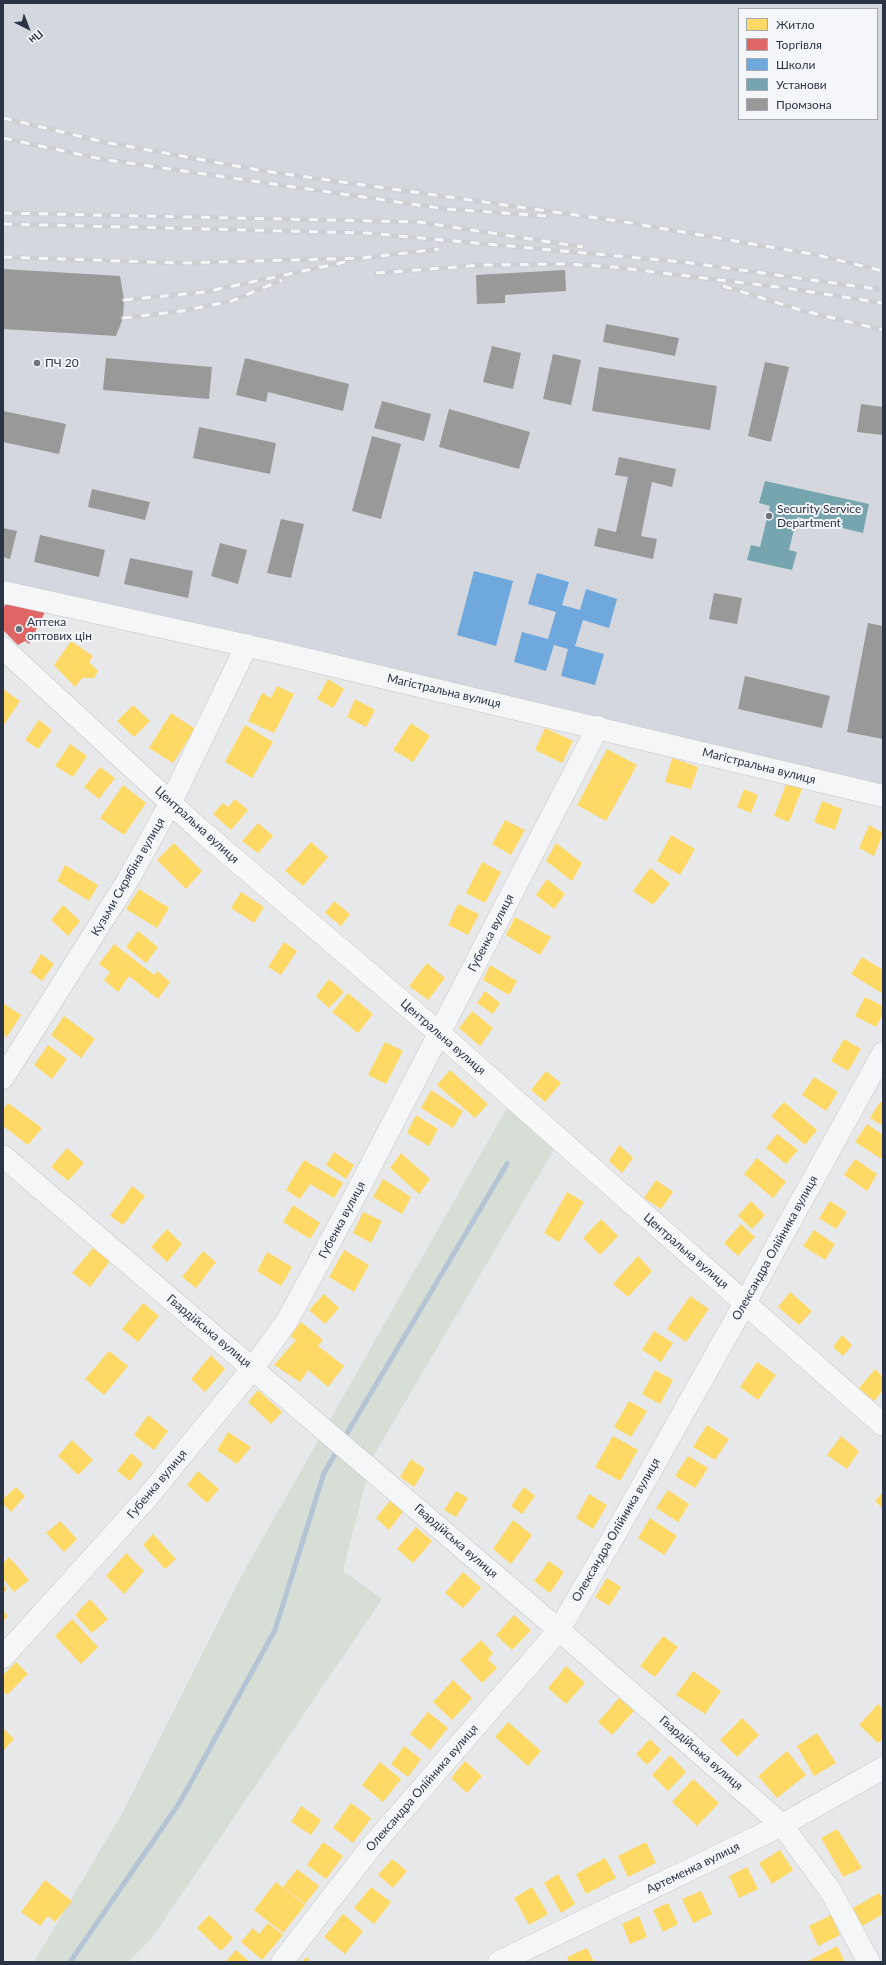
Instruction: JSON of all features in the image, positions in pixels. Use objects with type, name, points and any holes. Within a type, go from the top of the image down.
[{"type":"main road","name":"Центральна вулиця","points":[[3,648],[198,828],[439,1033],[883,1425]]},
{"type":"street","name":"Магістральна вулиця","points":[[3,592],[247,645],[598,727],[883,796]]},
{"type":"street","name":"Кузьми Скрябіна вулиця","points":[[3,1078],[128,880],[171,802],[247,645]]},
{"type":"street","name":"Губенка вулиця","points":[[3,1657],[146,1499],[253,1368],[288,1321],[598,727]]},
{"type":"street","name":"Олександра Олійника вулиця","points":[[282,1962],[371,1847],[559,1630],[880,1066]]},
{"type":"street","name":"Гвардійська вулиця","points":[[3,1156],[559,1630],[782,1825],[830,1890],[869,1962]]},
{"type":"street","name":"Артеменка вулиця","points":[[499,1962],[782,1825],[883,1768]]},
{"type":"shaded area","points":[[3,3],[883,3],[883,796],[3,586]]},
{"type":"shaded area","points":[[509,1104],[556,1146],[371,1460],[343,1571],[382,1599],[152,1938],[128,1962],[34,1962],[124,1810],[242,1575]]},
{"type":"building: Житло","points":[[71,641],[93,656],[89,662],[98,671],[94,678],[82,678],[75,687],[54,665]]},
{"type":"building: Житло","points":[[328,679],[344,689],[333,708],[317,699]]},
{"type":"building: Житло","points":[[277,686],[294,694],[274,733],[248,721],[262,693],[271,698]]},
{"type":"building: Житло","points":[[3,689],[20,701],[3,726]]},
{"type":"building: Житло","points":[[355,699],[375,710],[366,727],[347,717]]},
{"type":"building: Житло","points":[[133,705],[150,721],[134,737],[117,721]]},
{"type":"building: Житло","points":[[171,713],[195,729],[173,763],[149,748]]},
{"type":"building: Житло","points":[[39,720],[52,730],[38,749],[25,740]]},
{"type":"building: Житло","points":[[411,723],[430,736],[413,762],[393,750]]},
{"type":"building: Житло","points":[[245,725],[273,742],[252,778],[225,762]]},
{"type":"building: Житло","points":[[545,728],[573,741],[562,763],[535,750]]},
{"type":"building: Житло","points":[[70,744],[87,756],[73,777],[55,766]]},
{"type":"building: Житло","points":[[607,749],[637,765],[606,821],[577,805]]},
{"type":"building: Житло","points":[[672,758],[698,767],[691,789],[665,782]]},
{"type":"building: Житло","points":[[100,767],[115,778],[99,799],[84,787]]},
{"type":"building: Житло","points":[[787,782],[802,789],[789,822],[774,816]]},
{"type":"building: Житло","points":[[123,785],[146,803],[124,835],[100,818]]},
{"type":"building: Житло","points":[[744,789],[758,795],[751,813],[737,807]]},
{"type":"building: Житло","points":[[235,799],[248,810],[231,830],[213,814],[223,803],[228,807]]},
{"type":"building: Житло","points":[[822,801],[842,809],[835,830],[814,822]]},
{"type":"building: Житло","points":[[505,820],[525,830],[511,855],[492,844]]},
{"type":"building: Житло","points":[[258,823],[273,836],[258,853],[242,841]]},
{"type":"building: Житло","points":[[869,825],[883,833],[874,856],[859,848]]},
{"type":"building: Житло","points":[[671,835],[695,849],[680,875],[657,861]]},
{"type":"building: Житло","points":[[311,842],[328,857],[303,886],[285,871]]},
{"type":"building: Житло","points":[[174,843],[202,871],[186,889],[157,860]]},
{"type":"building: Житло","points":[[556,843],[582,863],[572,881],[546,861]]},
{"type":"building: Житло","points":[[482,862],[501,872],[485,903],[466,893]]},
{"type":"building: Житло","points":[[65,865],[98,885],[89,901],[57,881]]},
{"type":"building: Житло","points":[[650,868],[670,883],[653,905],[633,891]]},
{"type":"building: Житло","points":[[547,879],[565,894],[554,909],[536,895]]},
{"type":"building: Житло","points":[[139,889],[169,908],[157,928],[126,909]]},
{"type":"building: Житло","points":[[241,892],[264,907],[254,923],[231,908]]},
{"type":"building: Житло","points":[[334,901],[350,914],[341,926],[325,913]]},
{"type":"building: Житло","points":[[458,904],[479,914],[468,935],[448,925]]},
{"type":"building: Житло","points":[[63,905],[80,921],[68,936],[51,920]]},
{"type":"building: Житло","points":[[515,917],[551,937],[540,955],[506,935]]},
{"type":"building: Житло","points":[[138,931],[158,947],[146,963],[126,947]]},
{"type":"building: Житло","points":[[284,942],[297,951],[281,975],[268,967]]},
{"type":"building: Житло","points":[[114,944],[154,975],[157,971],[170,982],[158,999],[129,976],[118,992],[104,980],[110,972],[99,964]]},
{"type":"building: Житло","points":[[41,954],[54,964],[42,981],[30,972]]},
{"type":"building: Житло","points":[[862,957],[883,970],[883,994],[851,974]]},
{"type":"building: Житло","points":[[427,963],[445,978],[428,1000],[409,986]]},
{"type":"building: Житло","points":[[490,965],[517,981],[509,995],[483,980]]},
{"type":"building: Житло","points":[[329,979],[344,992],[329,1008],[316,996]]},
{"type":"building: Житло","points":[[485,991],[500,1003],[493,1014],[477,1003]]},
{"type":"building: Житло","points":[[348,993],[373,1014],[358,1033],[332,1012]]},
{"type":"building: Житло","points":[[865,997],[883,1006],[883,1014],[876,1027],[855,1016]]},
{"type":"building: Житло","points":[[3,1003],[21,1015],[7,1037],[3,1034]]},
{"type":"building: Житло","points":[[472,1011],[493,1028],[480,1046],[459,1028]]},
{"type":"building: Житло","points":[[64,1016],[95,1039],[81,1058],[51,1035]]},
{"type":"building: Житло","points":[[844,1039],[861,1049],[848,1071],[831,1061]]},
{"type":"building: Житло","points":[[385,1042],[403,1051],[386,1084],[368,1075]]},
{"type":"building: Житло","points":[[48,1045],[67,1059],[52,1079],[34,1065]]},
{"type":"building: Житло","points":[[450,1070],[488,1104],[475,1118],[437,1085]]},
{"type":"building: Житло","points":[[546,1071],[561,1083],[545,1102],[531,1090]]},
{"type":"building: Житло","points":[[814,1077],[838,1092],[826,1111],[802,1095]]},
{"type":"building: Житло","points":[[431,1090],[463,1111],[453,1128],[421,1108]]},
{"type":"building: Житло","points":[[784,1102],[817,1130],[805,1145],[771,1116]]},
{"type":"building: Житло","points":[[880,1102],[883,1104],[883,1126],[870,1118]]},
{"type":"building: Житло","points":[[8,1103],[42,1128],[28,1145],[3,1126],[3,1110]]},
{"type":"building: Житло","points":[[416,1115],[438,1129],[429,1146],[407,1133]]},
{"type":"building: Житло","points":[[867,1124],[883,1135],[883,1160],[855,1142]]},
{"type":"building: Житло","points":[[777,1134],[798,1150],[786,1164],[766,1148]]},
{"type":"building: Житло","points":[[619,1145],[633,1158],[622,1173],[609,1161]]},
{"type":"building: Житло","points":[[67,1148],[84,1163],[68,1181],[51,1167]]},
{"type":"building: Житло","points":[[334,1152],[354,1165],[346,1179],[326,1165]]},
{"type":"building: Житло","points":[[401,1153],[430,1179],[419,1194],[390,1168]]},
{"type":"building: Житло","points":[[757,1158],[786,1182],[773,1198],[744,1174]]},
{"type":"building: Житло","points":[[855,1159],[877,1174],[867,1191],[844,1175]]},
{"type":"building: Житло","points":[[304,1160],[343,1183],[334,1198],[310,1184],[300,1199],[286,1190]]},
{"type":"building: Житло","points":[[383,1179],[411,1197],[402,1214],[373,1197]]},
{"type":"building: Житло","points":[[656,1180],[673,1192],[661,1209],[644,1198]]},
{"type":"building: Житло","points":[[132,1186],[145,1196],[123,1225],[110,1216]]},
{"type":"building: Житло","points":[[567,1192],[584,1202],[559,1242],[544,1233]]},
{"type":"building: Житло","points":[[751,1201],[765,1215],[752,1229],[738,1216]]},
{"type":"building: Житло","points":[[830,1201],[847,1212],[836,1229],[819,1218]]},
{"type":"building: Житло","points":[[293,1205],[320,1223],[310,1239],[283,1222]]},
{"type":"building: Житло","points":[[363,1212],[382,1221],[371,1243],[353,1233]]},
{"type":"building: Житло","points":[[601,1219],[618,1236],[600,1255],[583,1238]]},
{"type":"building: Житло","points":[[741,1224],[755,1237],[738,1256],[724,1243]]},
{"type":"building: Житло","points":[[167,1229],[182,1244],[167,1262],[151,1247]]},
{"type":"building: Житло","points":[[814,1230],[835,1244],[825,1260],[803,1246]]},
{"type":"building: Житло","points":[[93,1248],[110,1261],[90,1287],[72,1273]]},
{"type":"building: Житло","points":[[344,1250],[369,1265],[354,1292],[329,1277]]},
{"type":"building: Житло","points":[[203,1251],[216,1262],[196,1288],[182,1277]]},
{"type":"building: Житло","points":[[267,1252],[292,1267],[281,1286],[257,1271]]},
{"type":"building: Житло","points":[[638,1256],[652,1271],[628,1297],[613,1284]]},
{"type":"building: Житло","points":[[790,1292],[812,1311],[799,1325],[778,1307]]},
{"type":"building: Житло","points":[[324,1294],[339,1308],[325,1324],[309,1310]]},
{"type":"building: Житло","points":[[690,1296],[709,1309],[686,1342],[667,1329]]},
{"type":"building: Житло","points":[[143,1303],[159,1316],[138,1342],[122,1329]]},
{"type":"building: Житло","points":[[301,1322],[323,1340],[318,1346],[344,1366],[328,1387],[308,1370],[300,1382],[274,1365],[296,1340],[290,1336]]},
{"type":"building: Житло","points":[[654,1331],[673,1343],[661,1362],[642,1350]]},
{"type":"building: Житло","points":[[842,1335],[852,1345],[843,1356],[833,1347]]},
{"type":"building: Житло","points":[[109,1351],[128,1366],[104,1395],[85,1379]]},
{"type":"building: Житло","points":[[211,1355],[225,1369],[205,1392],[191,1379]]},
{"type":"building: Житло","points":[[757,1362],[776,1375],[758,1400],[740,1387]]},
{"type":"building: Житло","points":[[875,1369],[883,1377],[883,1390],[874,1401],[859,1388]]},
{"type":"building: Житло","points":[[655,1370],[673,1380],[660,1404],[642,1394]]},
{"type":"building: Житло","points":[[258,1390],[282,1412],[271,1424],[248,1402]]},
{"type":"building: Житло","points":[[629,1401],[647,1411],[631,1437],[614,1427]]},
{"type":"building: Житло","points":[[148,1415],[168,1431],[154,1450],[134,1435]]},
{"type":"building: Житло","points":[[707,1425],[729,1439],[715,1460],[693,1447]]},
{"type":"building: Житло","points":[[228,1432],[251,1447],[237,1464],[217,1450]]},
{"type":"building: Житло","points":[[613,1436],[638,1450],[620,1481],[595,1467]]},
{"type":"building: Житло","points":[[841,1436],[859,1451],[847,1469],[827,1455]]},
{"type":"building: Житло","points":[[72,1440],[93,1460],[78,1475],[58,1456]]},
{"type":"building: Житло","points":[[131,1453],[143,1464],[130,1481],[117,1471]]},
{"type":"building: Житло","points":[[688,1456],[708,1468],[695,1488],[675,1476]]},
{"type":"building: Житло","points":[[411,1459],[425,1469],[414,1487],[400,1477]]},
{"type":"building: Житло","points":[[198,1471],[219,1489],[207,1503],[187,1485]]},
{"type":"building: Житло","points":[[16,1487],[25,1496],[11,1512],[3,1504],[3,1499]]},
{"type":"building: Житло","points":[[524,1487],[535,1496],[522,1514],[511,1506]]},
{"type":"building: Житло","points":[[668,1490],[689,1504],[678,1522],[656,1508]]},
{"type":"building: Житло","points":[[456,1491],[468,1498],[456,1517],[444,1510]]},
{"type":"building: Житло","points":[[883,1492],[883,1509],[875,1501]]},
{"type":"building: Житло","points":[[589,1494],[607,1505],[593,1529],[576,1518]]},
{"type":"building: Житло","points":[[392,1498],[405,1509],[389,1530],[376,1518]]},
{"type":"building: Житло","points":[[650,1518],[677,1536],[664,1555],[638,1538]]},
{"type":"building: Житло","points":[[513,1520],[532,1535],[511,1564],[493,1549]]},
{"type":"building: Житло","points":[[60,1521],[77,1539],[64,1552],[46,1533]]},
{"type":"building: Житло","points":[[416,1527],[432,1541],[413,1563],[397,1549]]},
{"type":"building: Житло","points":[[153,1534],[176,1559],[165,1569],[143,1545]]},
{"type":"building: Житло","points":[[126,1553],[144,1571],[124,1594],[106,1576]]},
{"type":"building: Житло","points":[[9,1557],[29,1580],[14,1592],[3,1579],[3,1563]]},
{"type":"building: Житло","points":[[549,1561],[564,1572],[550,1593],[534,1581]]},
{"type":"building: Житло","points":[[463,1572],[481,1588],[463,1608],[445,1593]]},
{"type":"building: Житло","points":[[607,1578],[621,1587],[609,1606],[595,1597]]},
{"type":"building: Житло","points":[[3,1584],[7,1589],[3,1593]]},
{"type":"building: Житло","points":[[90,1599],[108,1619],[92,1633],[75,1615]]},
{"type":"building: Житло","points":[[3,1611],[8,1616],[3,1621]]},
{"type":"building: Житло","points":[[514,1615],[531,1630],[512,1650],[496,1635]]},
{"type":"building: Житло","points":[[72,1619],[98,1647],[81,1664],[55,1636]]},
{"type":"building: Житло","points":[[663,1636],[678,1647],[655,1677],[640,1666]]},
{"type":"building: Житло","points":[[481,1640],[493,1653],[488,1659],[497,1668],[482,1683],[460,1660]]},
{"type":"building: Житло","points":[[16,1662],[28,1674],[7,1695],[3,1691],[3,1675]]},
{"type":"building: Житло","points":[[566,1666],[585,1683],[566,1704],[548,1688]]},
{"type":"building: Житло","points":[[693,1671],[721,1691],[705,1714],[676,1695]]},
{"type":"building: Житло","points":[[453,1680],[472,1698],[452,1720],[433,1702]]},
{"type":"building: Житло","points":[[619,1698],[634,1711],[612,1735],[598,1722]]},
{"type":"building: Житло","points":[[878,1704],[883,1709],[883,1738],[878,1743],[859,1725]]},
{"type":"building: Житло","points":[[428,1712],[448,1728],[430,1750],[410,1734]]},
{"type":"building: Житло","points":[[742,1718],[759,1735],[737,1757],[720,1740]]},
{"type":"building: Житло","points":[[508,1722],[541,1751],[528,1766],[495,1737]]},
{"type":"building: Житло","points":[[3,1728],[14,1739],[3,1751]]},
{"type":"building: Житло","points":[[817,1733],[836,1763],[814,1776],[797,1746]]},
{"type":"building: Житло","points":[[650,1739],[661,1750],[647,1765],[636,1754]]},
{"type":"building: Житло","points":[[404,1746],[421,1759],[408,1777],[391,1764]]},
{"type":"building: Житло","points":[[787,1751],[806,1775],[777,1798],[758,1776]]},
{"type":"building: Житло","points":[[670,1755],[686,1772],[668,1791],[652,1775]]},
{"type":"building: Житло","points":[[465,1761],[482,1776],[467,1793],[451,1778]]},
{"type":"building: Житло","points":[[380,1762],[401,1779],[383,1802],[362,1785]]},
{"type":"building: Житло","points":[[693,1779],[719,1803],[697,1826],[672,1802]]},
{"type":"building: Житло","points":[[351,1803],[371,1818],[353,1843],[333,1828]]},
{"type":"building: Житло","points":[[301,1806],[321,1820],[311,1835],[291,1822]]},
{"type":"building: Житло","points":[[837,1829],[862,1868],[843,1877],[821,1838]]},
{"type":"building: Житло","points":[[323,1842],[343,1856],[326,1879],[307,1865]]},
{"type":"building: Житло","points":[[646,1842],[656,1863],[628,1877],[618,1856]]},
{"type":"building: Житло","points":[[780,1850],[793,1870],[772,1884],[759,1863]]},
{"type":"building: Житло","points":[[605,1858],[616,1878],[586,1894],[576,1874]]},
{"type":"building: Житло","points":[[392,1859],[407,1871],[393,1888],[378,1875]]},
{"type":"building: Житло","points":[[747,1867],[758,1889],[739,1898],[729,1876]]},
{"type":"building: Житло","points":[[297,1869],[319,1886],[305,1904],[283,1887]]},
{"type":"building: Житло","points":[[558,1874],[575,1904],[561,1913],[544,1883]]},
{"type":"building: Житло","points":[[45,1880],[72,1901],[55,1922],[48,1916],[40,1926],[21,1912]]},
{"type":"building: Житло","points":[[276,1882],[305,1905],[283,1933],[254,1910]]},
{"type":"building: Житло","points":[[371,1887],[391,1902],[374,1924],[354,1908]]},
{"type":"building: Житло","points":[[532,1887],[548,1914],[529,1925],[514,1898]]},
{"type":"building: Житло","points":[[701,1891],[712,1914],[693,1923],[682,1899]]},
{"type":"building: Житло","points":[[879,1893],[883,1899],[883,1914],[862,1926],[853,1908]]},
{"type":"building: Житло","points":[[668,1903],[678,1924],[663,1932],[653,1910]]},
{"type":"building: Житло","points":[[343,1914],[363,1931],[345,1954],[324,1937]]},
{"type":"building: Житло","points":[[209,1915],[233,1938],[221,1951],[197,1928]]},
{"type":"building: Житло","points":[[831,1915],[840,1935],[818,1946],[809,1926]]},
{"type":"building: Житло","points":[[639,1916],[647,1937],[630,1944],[622,1924]]},
{"type":"building: Житло","points":[[268,1923],[283,1935],[262,1960],[241,1942],[253,1928],[259,1934]]},
{"type":"building: Житло","points":[[837,1946],[845,1962],[806,1962]]},
{"type":"building: Житло","points":[[587,1948],[594,1962],[569,1962],[567,1957]]},
{"type":"building: Житло","points":[[236,1950],[250,1962],[225,1962]]},
{"type":"building: Житло","points":[[307,1957],[311,1962],[301,1962]]},
{"type":"building: Торгівля","points":[[21,603],[45,612],[29,644],[25,641],[18,645],[3,630],[3,609],[5,605]]},
{"type":"building: Школи","points":[[474,571],[513,581],[496,646],[457,635]]},
{"type":"building: Школи","points":[[537,573],[569,582],[562,605],[580,610],[586,589],[617,599],[609,628],[583,620],[575,646],[604,654],[595,685],[561,676],[568,649],[554,645],[546,671],[514,662],[522,632],[548,639],[556,612],[528,604]]},
{"type":"building: Установи","points":[[765,481],[869,504],[863,533],[797,517],[789,550],[797,552],[792,570],[747,560],[751,545],[760,547],[770,506],[759,503]]},
{"type":"building: Промзона","points":[[3,269],[120,276],[124,300],[123,318],[116,336],[3,329]]},
{"type":"building: Промзона","points":[[565,270],[566,291],[505,295],[505,303],[477,304],[476,275]]},
{"type":"building: Промзона","points":[[606,324],[679,338],[675,356],[603,342]]},
{"type":"building: Промзона","points":[[492,346],[521,353],[513,389],[483,382]]},
{"type":"building: Промзона","points":[[553,354],[581,360],[571,405],[543,399]]},
{"type":"building: Промзона","points":[[106,358],[212,367],[209,399],[103,390]]},
{"type":"building: Промзона","points":[[245,358],[349,384],[343,411],[268,392],[266,402],[236,395]]},
{"type":"building: Промзона","points":[[765,362],[789,367],[771,442],[748,436]]},
{"type":"building: Промзона","points":[[599,367],[717,386],[710,430],[592,411]]},
{"type":"building: Промзона","points":[[382,401],[431,414],[424,441],[374,428]]},
{"type":"building: Промзона","points":[[861,404],[883,407],[883,435],[857,432]]},
{"type":"building: Промзона","points":[[449,409],[530,432],[519,469],[439,447]]},
{"type":"building: Промзона","points":[[3,411],[66,424],[59,454],[3,442]]},
{"type":"building: Промзона","points":[[199,427],[276,443],[270,474],[193,458]]},
{"type":"building: Промзона","points":[[372,436],[401,444],[381,519],[352,511]]},
{"type":"building: Промзона","points":[[619,457],[676,469],[672,487],[652,482],[641,536],[657,539],[653,559],[594,546],[598,528],[616,532],[628,477],[615,475]]},
{"type":"building: Промзона","points":[[92,489],[150,502],[145,520],[88,507]]},
{"type":"building: Промзона","points":[[281,519],[304,524],[291,578],[267,573]]},
{"type":"building: Промзона","points":[[3,528],[17,531],[10,559],[3,557]]},
{"type":"building: Промзона","points":[[40,535],[105,550],[99,577],[34,562]]},
{"type":"building: Промзона","points":[[220,543],[247,550],[238,584],[211,576]]},
{"type":"building: Промзона","points":[[130,558],[193,571],[188,598],[124,584]]},
{"type":"building: Промзона","points":[[714,593],[742,598],[737,624],[709,619]]},
{"type":"building: Промзона","points":[[868,623],[883,626],[883,739],[847,732]]},
{"type":"building: Промзона","points":[[745,676],[830,696],[822,728],[738,709]]},
{"type":"waterway","points":[[343,1440],[507,1164]]},
{"type":"waterway","points":[[70,1962],[180,1802],[275,1630],[324,1473],[338,1449]]},
{"type":"railway","points":[[3,118],[104,142],[264,171],[619,221],[817,255],[883,271]]},
{"type":"railway","points":[[3,138],[101,159],[446,209],[547,216]]},
{"type":"railway","points":[[3,213],[419,222],[583,247]]},
{"type":"railway","points":[[3,224],[367,233],[683,262],[883,290]]},
{"type":"railway","points":[[3,257],[179,263],[362,258],[439,249]]},
{"type":"railway","points":[[124,300],[205,292],[345,262]]},
{"type":"railway","points":[[376,273],[483,265],[566,264],[614,267],[785,288],[883,303]]},
{"type":"railway","points":[[123,318],[182,311],[232,301],[282,280]]},
{"type":"railway","points":[[723,286],[804,311],[883,330]]},
{"type":"place","name":"ПЧ 20","points":[[37,363]]},
{"type":"place","name":"Security Service Department","points":[[769,516]]},
{"type":"place","name":"Аптека оптових цін","points":[[19,629]]}]
